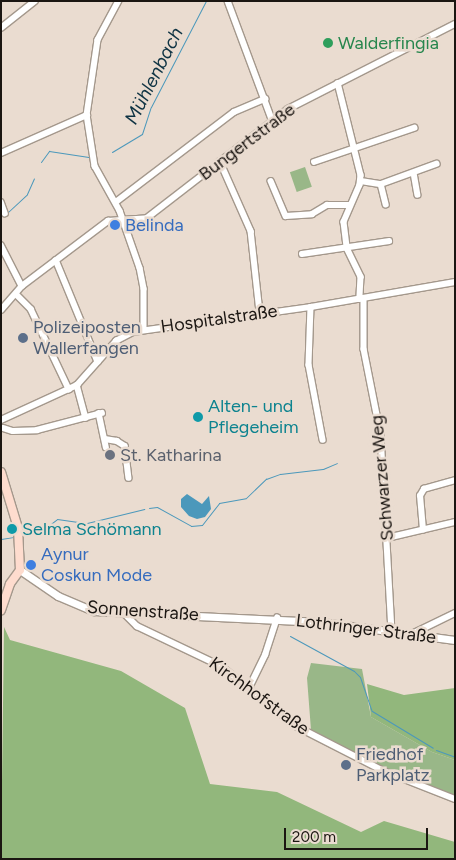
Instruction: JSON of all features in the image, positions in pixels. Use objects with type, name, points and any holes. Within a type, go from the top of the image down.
[{"type":"main road","points":[[1,472],[5,493],[19,537],[20,570],[10,584],[1,610]]},
{"type":"street","points":[[1,28],[34,1]]},
{"type":"street","points":[[119,1],[98,40],[87,115],[95,166],[124,220],[142,278],[144,329]]},
{"type":"street","points":[[228,1],[272,119]]},
{"type":"street","name":"Bungertstraße","points":[[22,286],[108,221],[147,218],[272,119],[338,82],[455,24]]},
{"type":"street","points":[[338,82],[356,148],[362,181],[381,184],[436,164]]},
{"type":"street","points":[[116,202],[234,112],[265,99]]},
{"type":"street","points":[[1,153],[87,115]]},
{"type":"street","points":[[314,162],[414,128]]},
{"type":"street","points":[[220,161],[249,225],[260,313]]},
{"type":"street","points":[[414,173],[418,194]]},
{"type":"street","points":[[272,181],[286,216],[312,214],[326,205],[349,205]]},
{"type":"street","name":"Schwarzer Weg","points":[[362,181],[349,205],[344,222],[347,248],[360,277],[364,349],[380,424],[392,629]]},
{"type":"street","points":[[381,184],[386,204]]},
{"type":"street","points":[[1,202],[5,213]]},
{"type":"street","points":[[302,254],[389,241]]},
{"type":"street","points":[[1,245],[22,286],[17,295],[1,310]]},
{"type":"street","points":[[56,260],[98,362]]},
{"type":"street","name":"Hospitalstraße","points":[[1,420],[77,385],[120,337],[144,329],[311,307],[455,282]]},
{"type":"street","points":[[17,295],[31,309],[69,389]]},
{"type":"street","points":[[311,307],[309,365],[324,440]]},
{"type":"street","points":[[77,385],[86,418]]},
{"type":"street","points":[[3,428],[13,431],[38,430],[100,413],[106,447]]},
{"type":"street","name":"Hospitalstraße","points":[[1,415],[10,415]]},
{"type":"street","points":[[104,439],[117,441],[125,446],[129,478]]},
{"type":"street","points":[[423,530],[422,492],[428,486],[455,480]]},
{"type":"street","points":[[387,538],[455,522]]},
{"type":"street","name":"Sonnenstraße","points":[[20,570],[82,608],[123,612],[277,618]]},
{"type":"street","name":"Kirchhofstraße","points":[[123,612],[129,621],[205,657],[249,688],[296,726],[384,771],[455,799]]},
{"type":"street","points":[[414,633],[455,613]]},
{"type":"street","points":[[249,688],[265,656],[277,618]]},
{"type":"street","name":"Lothringer Straße","points":[[277,618],[392,629],[455,640]]},
{"type":"green space","points":[[305,167],[312,187],[297,192],[290,172]]},
{"type":"green space","points":[[4,627],[10,640],[121,671],[185,708],[210,784],[277,792],[361,832],[384,821],[455,842],[455,859],[1,859]]},
{"type":"green space","points":[[311,663],[362,669],[371,717],[432,752],[455,760],[455,796],[384,768],[311,730],[307,678]]},
{"type":"green space","points":[[367,684],[404,695],[455,688],[455,760],[432,752],[371,717]]},
{"type":"water","points":[[187,494],[202,504],[209,496],[211,509],[205,517],[197,519],[189,516],[181,507],[181,499]]},
{"type":"waterway","name":"Mühlenbach","points":[[112,152],[142,134],[151,107],[206,1]]},
{"type":"waterway","name":"Mühlenbach","points":[[41,162],[49,151],[89,157]]},
{"type":"waterway","name":"Mühlenbach","points":[[8,212],[27,194],[34,178]]},
{"type":"waterway","points":[[149,508],[157,507],[191,526],[202,525],[219,503],[246,498],[266,479],[280,474],[323,469],[337,463]]},
{"type":"waterway","points":[[40,532],[57,519],[87,523],[144,509]]},
{"type":"waterway","points":[[1,539],[13,537]]},
{"type":"waterway","points":[[290,636],[354,671],[360,677],[372,711],[433,748]]},
{"type":"waterway","points":[[436,750],[455,757]]},
{"type":"place","name":"Walderfingia","points":[[328,43]]},
{"type":"place","name":"Belinda","points":[[115,225]]},
{"type":"place","name":"Polizeiposten Wallerfangen","points":[[23,338]]},
{"type":"place","name":"Alten- und Pflegeheim","points":[[198,417]]},
{"type":"place","name":"St. Katharina","points":[[110,455]]},
{"type":"place","name":"Selma Schömann","points":[[12,529]]},
{"type":"place","name":"Aynur Coskun Mode","points":[[31,565]]},
{"type":"place","name":"Friedhof Parkplatz","points":[[346,765]]}]
